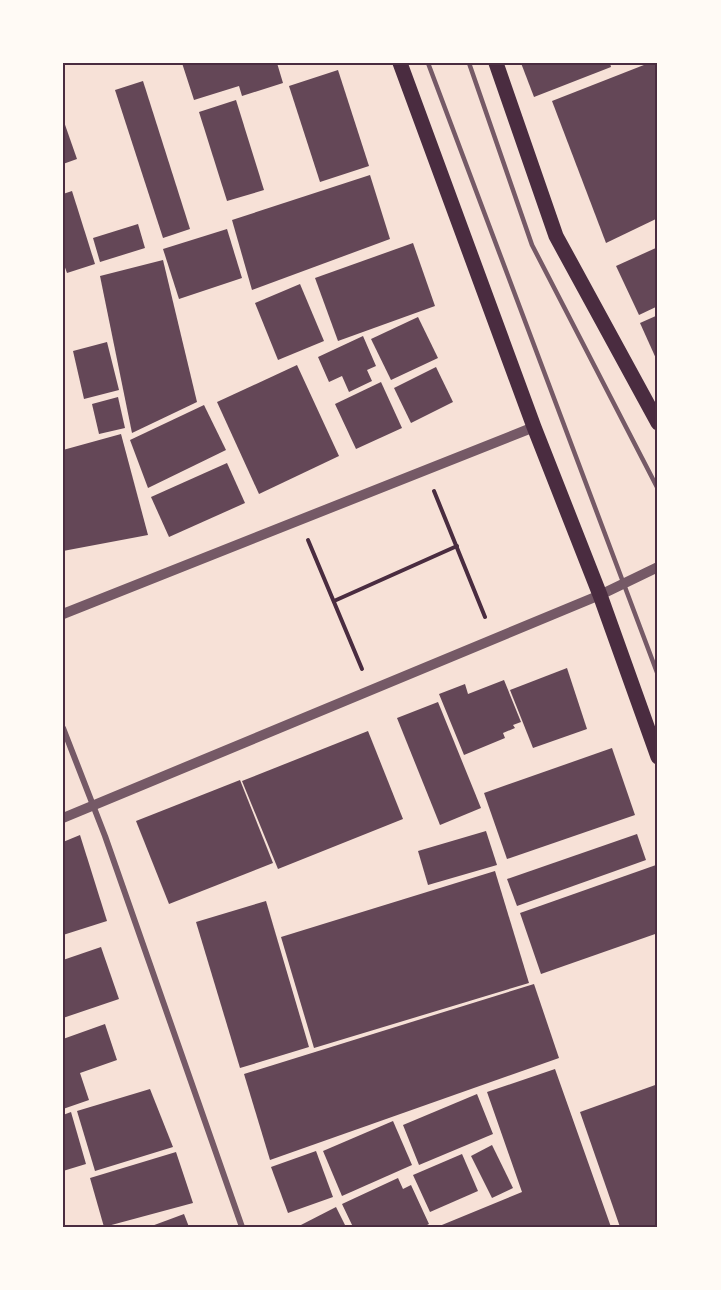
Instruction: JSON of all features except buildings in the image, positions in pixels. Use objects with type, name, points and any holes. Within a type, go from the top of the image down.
[{"type":"main road","points":[[400,63],[534,426],[600,595],[658,758]]},
{"type":"main road","points":[[496,63],[556,236],[658,423]]},
{"type":"street","points":[[63,614],[534,426]]},
{"type":"street","points":[[63,818],[600,595],[658,567]]},
{"type":"street","points":[[63,728],[242,1227]]},
{"type":"lane","points":[[428,63],[658,675]]},
{"type":"lane","points":[[469,63],[532,244],[658,489]]},
{"type":"path","points":[[426,469],[494,638]]},
{"type":"path","points":[[299,520],[371,689]]},
{"type":"path","points":[[334,601],[457,546]]}]
